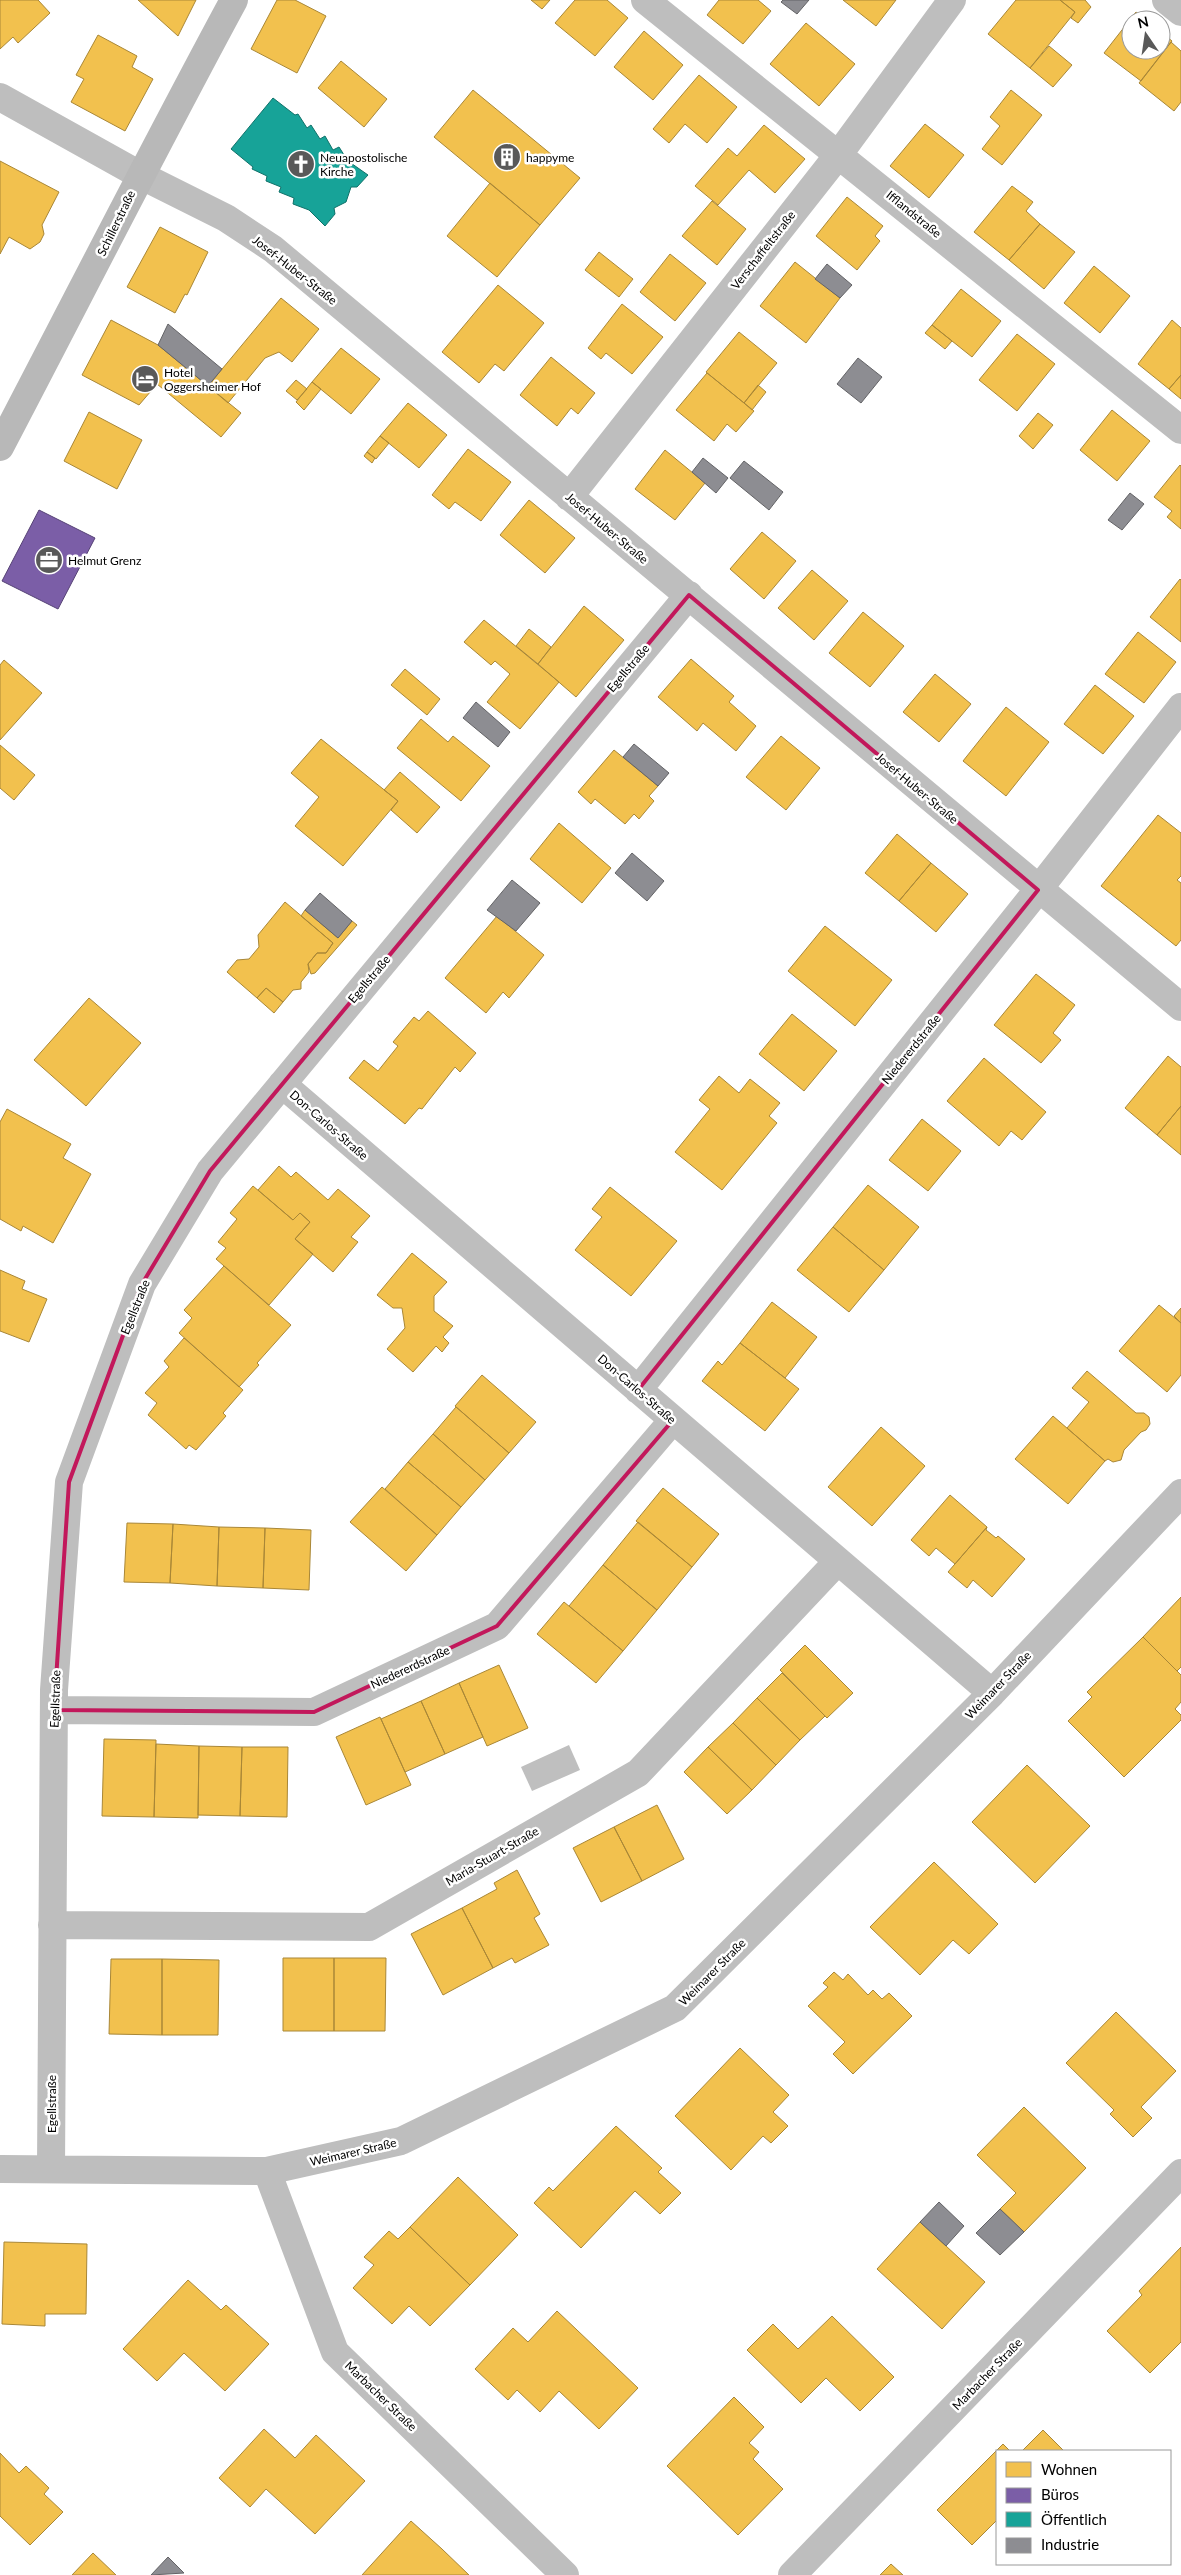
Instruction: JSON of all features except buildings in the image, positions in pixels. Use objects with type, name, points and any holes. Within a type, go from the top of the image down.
[{"type":"street","name":"Schillerstraße","points":[[0,447],[116,226],[140,175],[234,0]]},
{"type":"street","name":"Ifflandstraße","points":[[645,0],[1181,430]]},
{"type":"street","name":"Verschaffeltstraße","points":[[569,497],[839,154],[952,0]]},
{"type":"street","points":[[1166,0],[1181,12]]},
{"type":"street","name":"Josef-Huber-Straße","points":[[0,97],[140,175],[226,218],[273,249],[689,595],[1038,890],[1181,1006]]},
{"type":"street","name":"Egellstraße","points":[[51,2169],[54,1710],[69,1482],[142,1284],[210,1171],[689,595]]},
{"type":"street","name":"Niedererdstraße","points":[[638,1390],[1038,890],[1181,707]]},
{"type":"street","name":"Don-Carlos-Straße","points":[[282,1084],[992,1693]]},
{"type":"street","name":"Niedererdstraße","points":[[54,1710],[314,1712],[497,1626],[673,1420]]},
{"type":"street","name":"Weimarer Straße","points":[[0,2169],[267,2171],[401,2141],[675,2008],[992,1693],[1181,1493]]},
{"type":"street","name":"Maria-Stuart-Straße","points":[[52,1925],[369,1927],[638,1772],[838,1561]]},
{"type":"street","name":"Marbacher Straße","points":[[267,2171],[336,2352],[565,2575]]},
{"type":"street","name":"Marbacher Straße","points":[[792,2575],[1181,2172]]},
{"type":"highlighted area","points":[[689,595],[1038,890],[638,1390],[673,1420],[497,1626],[314,1712],[54,1710],[69,1482],[142,1284],[210,1171]]},
{"type":"shaded area","points":[[569,1745],[580,1770],[532,1791],[521,1767]]},
{"type":"place","name":"happyme","points":[[507,157]]},
{"type":"place","name":"Neuapostolische Kirche","points":[[301,164]]},
{"type":"place","name":"Hotel Oggersheimer Hof","points":[[145,379]]},
{"type":"place","name":"Helmut Grenz","points":[[49,560]]}]
